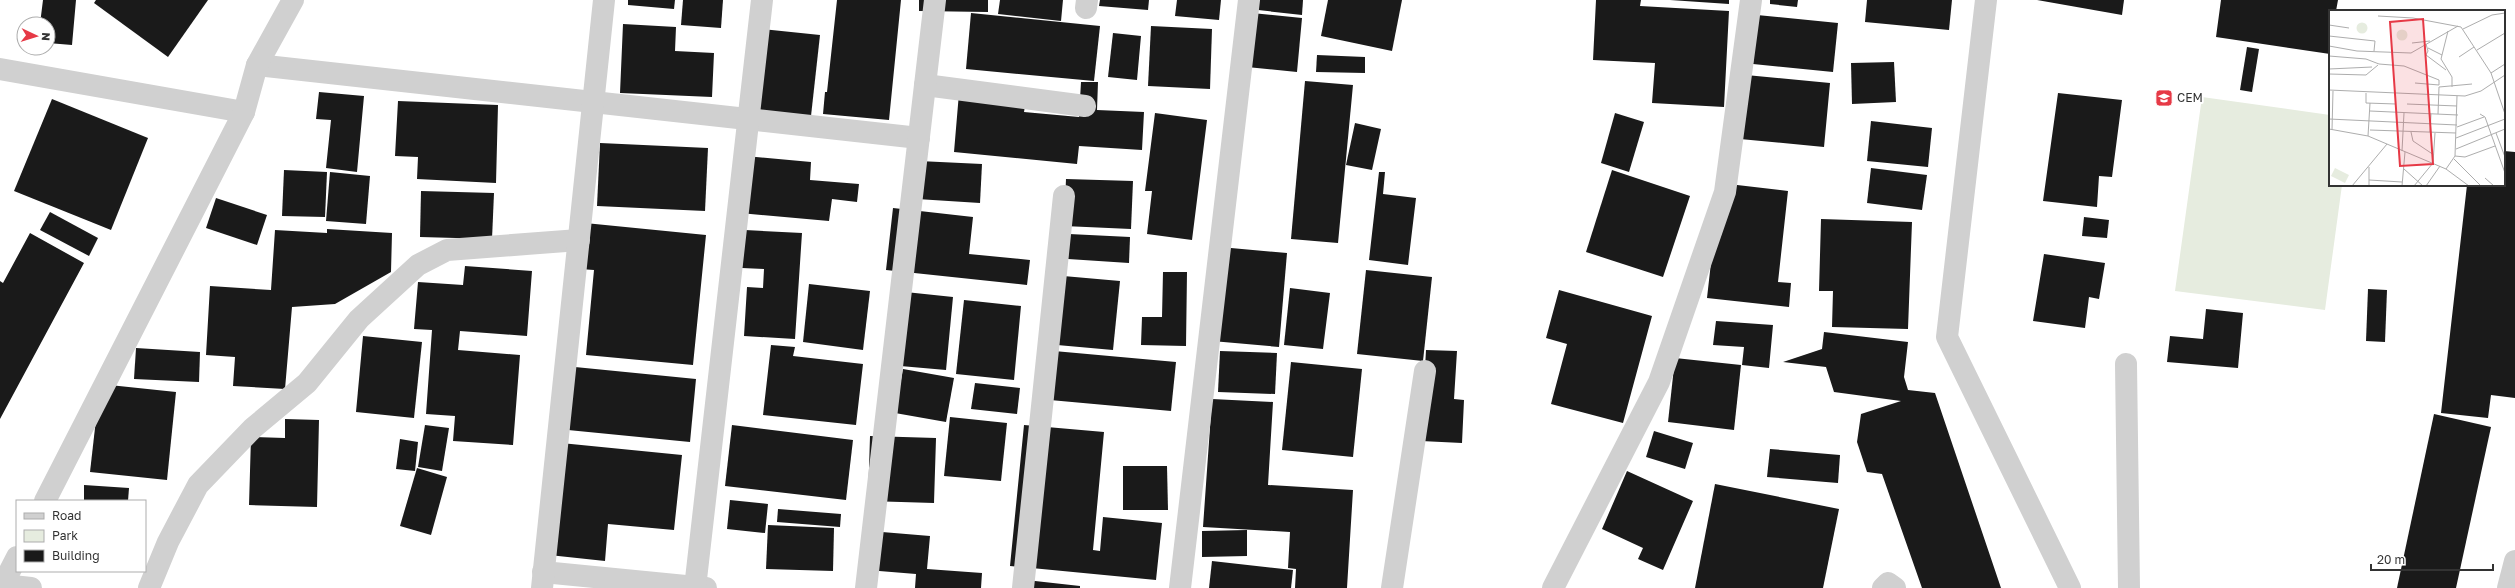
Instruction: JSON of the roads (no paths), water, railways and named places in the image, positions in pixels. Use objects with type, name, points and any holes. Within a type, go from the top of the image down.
[{"type":"street","points":[[46,500],[244,112],[257,65],[293,0]]},
{"type":"street","points":[[604,0],[542,580],[698,588],[762,0]]},
{"type":"street","points":[[866,588],[935,0]]},
{"type":"street","points":[[1180,588],[1248,0]]},
{"type":"street","points":[[1554,588],[1659,382],[1725,192],[1750,0]]},
{"type":"street","points":[[1986,0],[1947,337],[2070,588]]},
{"type":"street","points":[[257,65],[919,138]]},
{"type":"street","points":[[0,69],[244,112]]},
{"type":"street","points":[[925,85],[1084,106]]},
{"type":"street","points":[[1023,588],[1064,196]]},
{"type":"street","points":[[149,588],[168,542],[198,484],[253,428],[308,383],[359,319],[418,265],[448,250],[579,240]]},
{"type":"street","points":[[2126,364],[2129,588]]},
{"type":"street","points":[[1392,588],[1425,371]]},
{"type":"street","points":[[16,559],[1,585],[31,588]]},
{"type":"street","points":[[2508,588],[2515,561]]},
{"type":"street","points":[[1883,588],[1888,584],[1895,588]]},
{"type":"place","name":"CEM","points":[[2164,98]]}]
